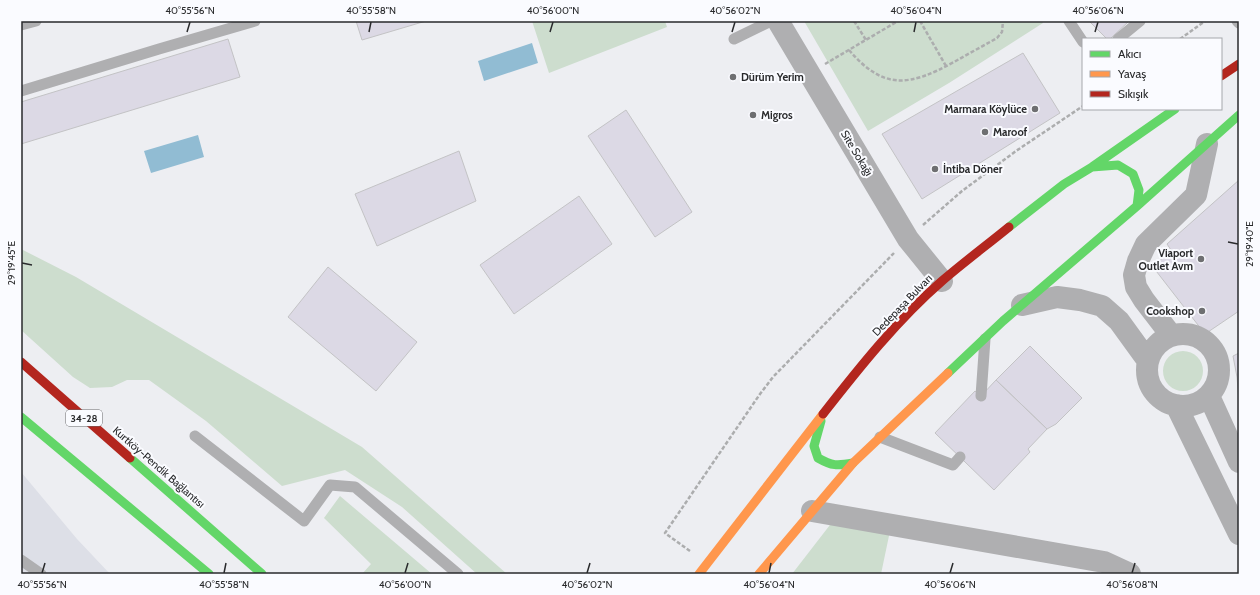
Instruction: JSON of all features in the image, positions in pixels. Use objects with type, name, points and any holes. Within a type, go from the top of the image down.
[{"type":"main road","points":[[1222,75],[1239,64]]},
{"type":"main road","name":"Dedepaşa Bulvarı","points":[[699,574],[855,373],[908,314],[942,281],[1064,184],[1092,167],[1174,110]]},
{"type":"main road","points":[[759,574],[852,463],[1022,305],[1239,116]]},
{"type":"main road","points":[[1092,167],[1118,165],[1133,174],[1139,190],[1137,206]]},
{"type":"main road","name":"Kurtköy-Pendik Bağlantısı","points":[[21,362],[262,574]]},
{"type":"main road","points":[[822,415],[814,446],[818,458],[828,464],[838,466],[852,463]]},
{"type":"main road","points":[[21,416],[209,574]]},
{"type":"street","name":"Site Sokağı","points":[[778,21],[908,239],[942,281]]},
{"type":"street","points":[[1171,336],[1136,287],[1134,275],[1138,261],[1146,244],[1196,195],[1207,144]]},
{"type":"street","points":[[1022,305],[1057,297],[1080,300],[1102,306],[1119,321],[1148,361]]},
{"type":"street","points":[[1183,333],[1206,341],[1214,350],[1219,362],[1219,374],[1216,386],[1209,396],[1188,406],[1176,405],[1166,401],[1156,394],[1150,384],[1147,373],[1148,361],[1152,351],[1161,341],[1171,336],[1183,333]]},
{"type":"street","points":[[1209,396],[1239,462]]},
{"type":"street","points":[[1176,405],[1239,534]]},
{"type":"street","points":[[812,511],[1104,562],[1130,574]]},
{"type":"lane","points":[[21,25],[36,21]]},
{"type":"lane","points":[[21,91],[166,46],[256,21]]},
{"type":"lane","points":[[734,39],[771,21]]},
{"type":"lane","points":[[1069,21],[1082,40]]},
{"type":"lane","points":[[1119,38],[1140,21]]},
{"type":"lane","points":[[981,396],[986,338]]},
{"type":"lane","points":[[195,436],[304,521],[330,485],[355,487],[458,574]]},
{"type":"lane","points":[[880,437],[953,464],[960,457]]},
{"type":"lane","points":[[21,560],[41,574]]},
{"type":"path","points":[[854,21],[866,40]]},
{"type":"path","points":[[810,73],[898,21]]},
{"type":"path","points":[[920,21],[946,66]]},
{"type":"path","points":[[848,50],[862,65],[872,72],[883,77],[896,80],[911,80],[923,77],[946,66],[997,38],[1002,32],[1003,21]]},
{"type":"path","points":[[1181,38],[1205,21]]},
{"type":"path","points":[[707,563],[665,533],[773,377],[908,239],[962,191],[1016,151],[1082,107]]},
{"type":"shaded area","points":[[21,472],[77,539],[110,574],[21,574]]},
{"type":"green space","points":[[532,21],[665,21],[667,27],[549,73]]},
{"type":"green space","points":[[804,21],[1042,21],[1043,23],[949,83],[868,131]]},
{"type":"green space","points":[[21,249],[76,277],[362,447],[507,574],[477,574],[402,507],[345,470],[282,486],[206,421],[149,380],[127,380],[112,387],[90,388],[73,377],[21,330]]},
{"type":"green space","points":[[1187,351],[1194,354],[1200,360],[1203,371],[1202,379],[1194,388],[1187,391],[1179,391],[1172,388],[1164,379],[1163,367],[1166,360],[1175,352]]},
{"type":"green space","points":[[340,496],[432,574],[362,574],[371,564],[324,518]]},
{"type":"green space","points":[[833,521],[890,531],[881,574],[792,574]]},
{"type":"water","points":[[532,43],[538,63],[484,81],[478,61]]},
{"type":"water","points":[[198,135],[204,157],[151,173],[144,151]]},
{"type":"building","points":[[356,21],[426,21],[362,40]]},
{"type":"building","points":[[1089,21],[1129,21],[1111,38],[1106,38]]},
{"type":"building","points":[[228,39],[240,77],[21,144],[21,102]]},
{"type":"building","points":[[1023,53],[1060,113],[922,199],[882,134]]},
{"type":"building","points":[[626,110],[692,212],[655,237],[588,136]]},
{"type":"building","points":[[459,151],[476,201],[377,246],[355,194]]},
{"type":"building","name":"Viaport Outlet Avm","points":[[1239,180],[1239,311],[1205,334],[1153,267],[1171,250],[1167,244]]},
{"type":"building","points":[[579,196],[612,244],[514,314],[480,265]]},
{"type":"building","points":[[328,267],[417,342],[376,391],[288,317]]},
{"type":"building","points":[[1030,346],[1082,398],[1056,424],[1047,429],[996,380]]},
{"type":"building","points":[[1239,353],[1239,401],[1233,356]]},
{"type":"building","points":[[996,380],[1047,429],[1028,449],[1030,452],[994,490],[935,433],[975,391],[981,396]]},
{"type":"traffic: fast","points":[[1009,227],[1064,184],[1092,167],[1174,110]]},
{"type":"traffic: fast","points":[[948,373],[1003,321],[1137,206],[1239,115]]},
{"type":"traffic: fast","points":[[1092,167],[1118,165],[1133,174],[1139,190],[1137,206]]},
{"type":"traffic: fast","points":[[21,417],[209,574]]},
{"type":"traffic: fast","points":[[821,421],[814,446],[818,458],[835,465],[853,463]]},
{"type":"traffic: fast","points":[[130,458],[262,574]]},
{"type":"traffic: slow","points":[[759,574],[853,463],[948,373]]},
{"type":"traffic: slow","points":[[699,574],[823,414]]},
{"type":"traffic: jam","points":[[1222,75],[1239,64]]},
{"type":"traffic: jam","points":[[823,414],[865,362],[910,311],[942,281],[1009,227]]},
{"type":"traffic: jam","points":[[21,362],[130,458]]},
{"type":"place","name":"Dürüm Yerim","points":[[733,77]]},
{"type":"place","name":"Marmara Köylüce","points":[[1035,109]]},
{"type":"place","name":"Migros","points":[[753,115]]},
{"type":"place","name":"Maroof","points":[[985,132]]},
{"type":"place","name":"İntiba Döner","points":[[935,169]]},
{"type":"place","name":"Viaport Outlet Avm","points":[[1201,259]]},
{"type":"place","name":"Cookshop","points":[[1202,311]]}]
